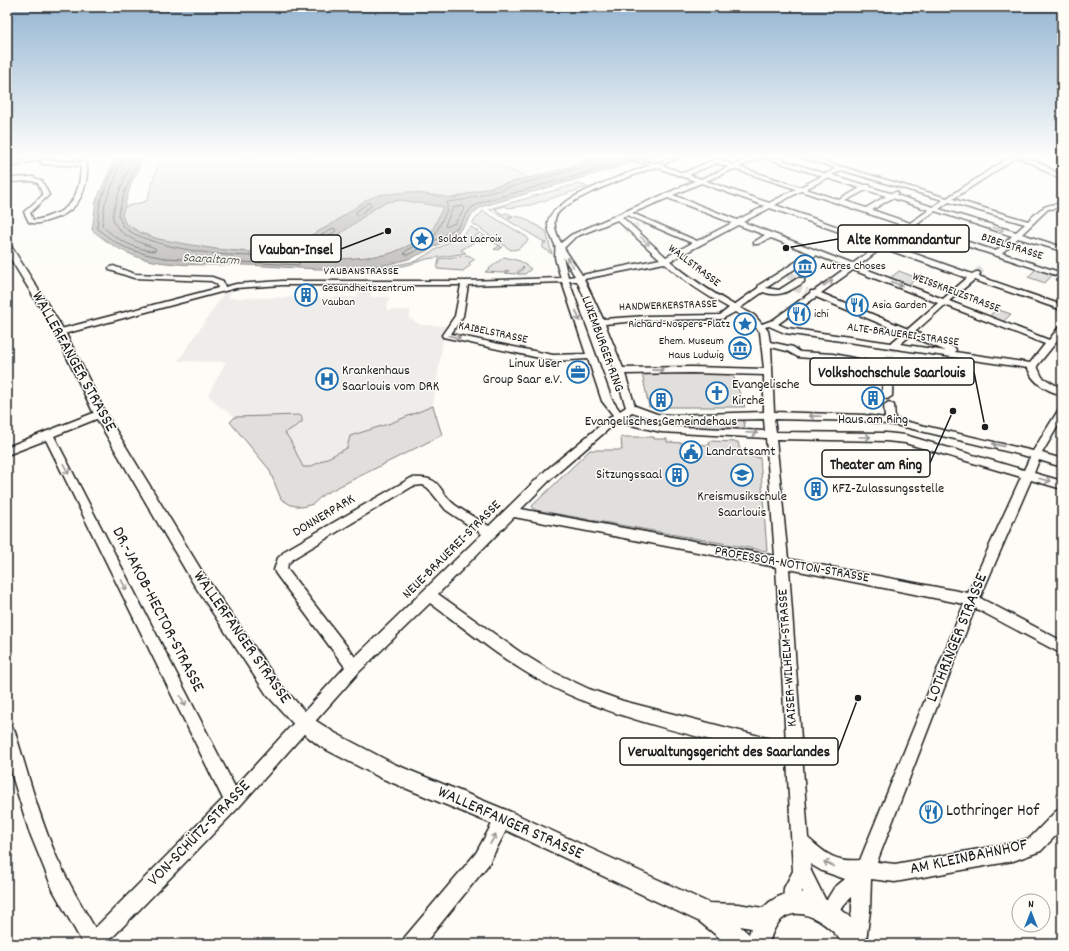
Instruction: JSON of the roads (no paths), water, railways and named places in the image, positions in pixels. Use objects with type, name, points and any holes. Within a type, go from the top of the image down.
[{"type":"main road","name":"WALLERFANGER STRASSE","points":[[8,249],[60,332],[77,370],[100,414],[198,578],[273,689],[304,723],[328,740],[388,771],[504,819],[708,914],[744,944]]},
{"type":"main road","points":[[758,944],[766,919],[780,907],[792,903],[804,903],[824,910],[842,925],[856,943]]},
{"type":"main road","name":"WALLERFANGER STRASSE","points":[[708,914],[738,915],[766,919]]},
{"type":"street","points":[[40,200],[27,213],[32,221],[36,222],[61,215],[70,209],[75,200]]},
{"type":"street","points":[[572,200],[558,209],[553,216],[552,220],[554,235],[559,248],[573,236],[658,200]]},
{"type":"street","name":"WEISSKREUZSTRASSE","points":[[681,200],[770,235],[793,240],[816,252],[853,267],[1050,342]]},
{"type":"street","points":[[757,200],[975,275],[1062,308]]},
{"type":"street","name":"VAUBANSTRASSE","points":[[60,332],[236,286],[276,283],[465,283],[564,280],[579,278],[666,260],[735,222],[779,200]]},
{"type":"street","name":"BIBELSTRASSE","points":[[834,200],[850,208],[866,211],[1062,275]]},
{"type":"street","points":[[866,211],[883,200]]},
{"type":"street","points":[[904,200],[1062,248]]},
{"type":"street","points":[[760,326],[771,324],[812,293],[853,267],[881,246],[881,244],[948,200]]},
{"type":"street","points":[[950,200],[1030,224]]},
{"type":"street","points":[[997,254],[1046,208],[1050,206],[1062,206]]},
{"type":"street","points":[[627,213],[697,243]]},
{"type":"street","name":"WALLSTRASSE","points":[[618,217],[695,285],[751,317],[760,326]]},
{"type":"street","points":[[554,235],[573,236]]},
{"type":"street","points":[[756,243],[770,235]]},
{"type":"street","name":"LUXEMBURGER RING","points":[[559,248],[579,278],[600,322],[620,371],[622,385],[631,408]]},
{"type":"street","name":"LUXEMBURGER RING","points":[[559,248],[559,257],[564,280],[607,401],[618,415]]},
{"type":"street","name":"HANDWERKERSTRASSE","points":[[600,322],[647,318],[722,317],[736,309],[762,290],[762,287],[786,274],[816,252]]},
{"type":"street","points":[[113,268],[134,276],[212,279],[220,284],[222,289]]},
{"type":"street","points":[[893,346],[975,275]]},
{"type":"street","points":[[762,290],[776,294],[793,286],[801,280],[798,279]]},
{"type":"street","name":"KAIBELSTRASSE","points":[[465,283],[459,316],[446,335],[554,358],[592,356]]},
{"type":"street","points":[[812,293],[965,356]]},
{"type":"street","name":"ALTE-BRAUEREI-STRASSE","points":[[771,324],[785,330],[1032,366]]},
{"type":"street","name":"KAISER-WILHELM-STRASSE","points":[[760,326],[764,331],[767,344],[770,434],[782,564],[802,873],[824,910]]},
{"type":"street","points":[[1062,329],[1032,366],[1036,377],[1045,384],[1062,392]]},
{"type":"street","points":[[767,344],[790,349],[798,354],[833,357],[888,368],[888,401],[890,422]]},
{"type":"street","points":[[620,371],[692,370],[768,372]]},
{"type":"street","points":[[631,408],[656,417],[769,415],[864,418],[890,422],[1036,455],[1062,463]]},
{"type":"street","name":"NEUE-BRAUEREI-STRASSE","points":[[304,723],[354,667],[429,596],[549,474],[618,415],[631,408]]},
{"type":"street","name":"LOTHRINGER STRASSE","points":[[856,943],[861,911],[864,873],[972,600],[1036,455],[1062,411]]},
{"type":"street","points":[[7,451],[100,414]]},
{"type":"street","points":[[618,415],[632,423],[661,429],[822,436],[886,437],[905,439],[1062,485]]},
{"type":"street","name":"DR.-JAKOB-HECTOR-STRASSE","points":[[48,434],[233,801]]},
{"type":"street","name":"DONNERPARK","points":[[354,667],[280,570],[282,562],[290,554],[411,482],[424,482],[432,485],[450,507],[490,533]]},
{"type":"street","name":"PROFESSOR-NOTTON-STRASSE","points":[[512,512],[953,595],[972,600],[1062,648]]},
{"type":"street","points":[[429,596],[515,657],[546,676],[586,695],[623,709],[795,753]]},
{"type":"street","name":"VON-SCHÜTZ-STRASSE","points":[[94,944],[233,801],[304,723]]},
{"type":"street","points":[[7,732],[36,827],[49,862],[64,894],[94,944]]},
{"type":"street","name":"AM KLEINBAHNHOF","points":[[864,873],[895,873],[1013,852],[1035,845],[1062,817]]},
{"type":"street","points":[[412,944],[482,859],[504,819]]},
{"type":"street","points":[[799,841],[816,857],[828,865],[864,873]]},
{"type":"street","points":[[792,903],[793,888],[802,873]]},
{"type":"street","points":[[824,910],[864,873]]},
{"type":"water","name":"Saaraltarm","points":[[96,200],[126,200],[122,215],[125,223],[141,233],[158,239],[215,249],[249,252],[276,248],[300,241],[329,226],[365,200],[398,200],[387,202],[378,206],[329,242],[304,256],[303,259],[309,261],[356,258],[384,255],[428,240],[443,207],[403,200],[503,200],[480,208],[457,233],[420,254],[388,264],[348,269],[172,264],[148,260],[133,255],[118,248],[92,230]]},
{"type":"tunnel","points":[[629,231],[627,229],[647,222]]},
{"type":"tunnel","points":[[977,273],[982,269]]},
{"type":"tunnel","points":[[788,275],[798,279]]},
{"type":"tunnel","points":[[794,287],[807,292]]},
{"type":"tunnel","points":[[889,363],[893,346]]},
{"type":"tunnel","points":[[888,368],[889,362]]},
{"type":"place","name":"Vauban-Insel","points":[[388,231]]},
{"type":"place","name":"Soldat Lacroix","points":[[422,239]]},
{"type":"place","name":"Alte Kommandantur","points":[[786,248]]},
{"type":"place","name":"Autres Choses","points":[[805,266]]},
{"type":"place","name":"Gesundheitszentrum Vauban","points":[[306,295]]},
{"type":"place","name":"Asia Garden","points":[[857,305]]},
{"type":"place","name":"ichi","points":[[799,314]]},
{"type":"place","name":"Richard-Nospers-Platz","points":[[745,324]]},
{"type":"place","name":"Ehem. Museum Haus Ludwig","points":[[740,348]]},
{"type":"place","name":"Linux User Group Saar e.V.","points":[[578,372]]},
{"type":"place","name":"Krankenhaus Saarlouis vom DRK","points":[[327,379]]},
{"type":"place","name":"Evangelische Kirche","points":[[717,393]]},
{"type":"place","name":"Haus am Ring","points":[[873,398]]},
{"type":"place","name":"Evangelisches Gemeindehaus","points":[[661,400]]},
{"type":"place","name":"Theater am Ring","points":[[953,411]]},
{"type":"place","name":"Volkshochschule Saarlouis","points":[[985,427]]},
{"type":"place","name":"Landratsamt","points":[[691,452]]},
{"type":"place","name":"Sitzungssaal","points":[[677,475]]},
{"type":"place","name":"Kreismusikschule Saarlouis","points":[[742,475]]},
{"type":"place","name":"KFZ-Zulassungsstelle","points":[[816,489]]},
{"type":"place","name":"Verwaltungsgericht des Saarlandes","points":[[858,698]]},
{"type":"place","name":"Lothringer Hof","points":[[931,812]]}]
